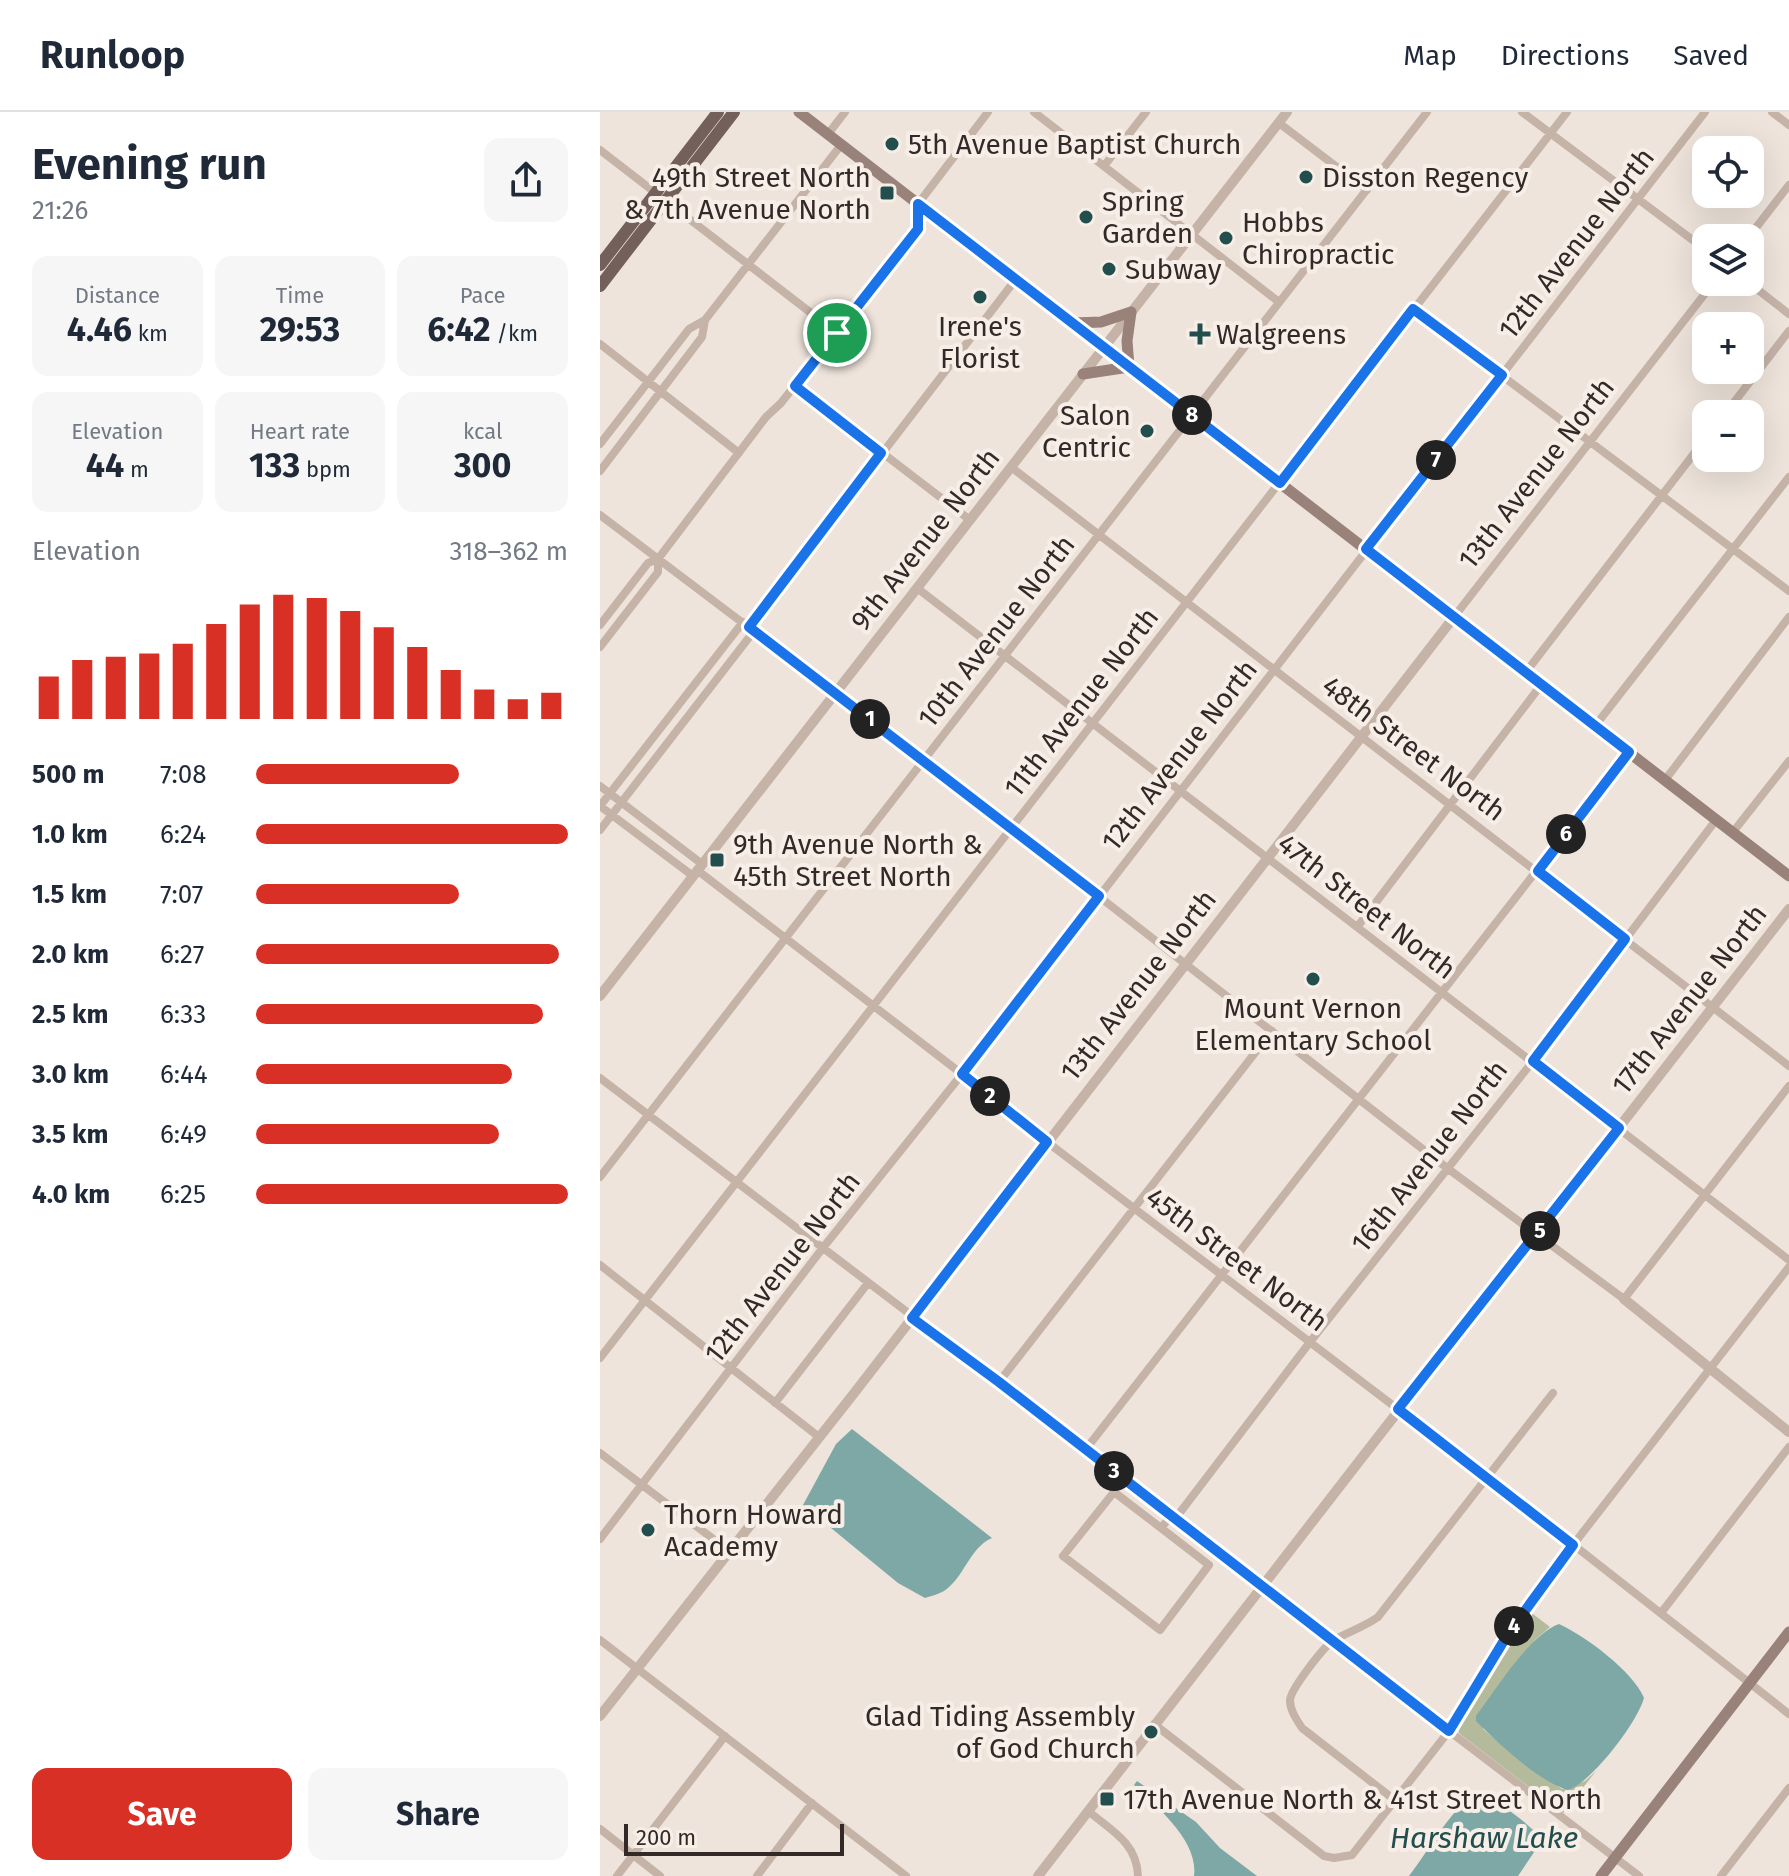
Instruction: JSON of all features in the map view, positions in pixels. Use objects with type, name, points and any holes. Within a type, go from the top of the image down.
[{"type":"main road","points":[[600,286],[718,112]]},
{"type":"main road","points":[[600,265],[734,112]]},
{"type":"main road","points":[[799,112],[1789,876]]},
{"type":"main road","points":[[1073,323],[1101,322],[1131,312],[1127,341],[1129,367]]},
{"type":"main road","points":[[1083,374],[1129,367]]},
{"type":"main road","points":[[1601,1876],[1789,1632]]},
{"type":"street","points":[[828,134],[845,112]]},
{"type":"street","points":[[600,625],[648,563],[658,559],[918,229],[918,204],[988,112]]},
{"type":"street","points":[[1034,112],[1279,302]]},
{"type":"street","points":[[1104,166],[1146,112]]},
{"type":"street","name":"9th Avenue North","points":[[600,996],[1287,112]]},
{"type":"street","name":"10th Avenue North","points":[[600,1177],[1427,112]]},
{"type":"street","points":[[1522,112],[1692,239]]},
{"type":"street","name":"11th Avenue North","points":[[600,1358],[1567,112]]},
{"type":"street","name":"12th Avenue North","points":[[600,1539],[1705,112]]},
{"type":"street","points":[[1772,112],[1789,125]]},
{"type":"street","points":[[1279,123],[1367,190]]},
{"type":"street","points":[[600,444],[689,329],[705,320],[841,145]]},
{"type":"street","points":[[600,150],[837,333]]},
{"type":"street","points":[[1759,224],[1789,185]]},
{"type":"street","points":[[600,806],[748,626],[1016,279]]},
{"type":"street","points":[[1764,294],[1789,314]]},
{"type":"street","name":"13th Avenue North","points":[[600,1716],[1703,296]]},
{"type":"street","points":[[1413,309],[1789,591]]},
{"type":"street","points":[[600,471],[702,337],[705,320]]},
{"type":"street","points":[[1736,400],[1789,331]]},
{"type":"street","points":[[600,344],[739,453]]},
{"type":"street","points":[[795,386],[970,520]]},
{"type":"street","points":[[1526,672],[1692,456]]},
{"type":"street","name":"48th Street North","points":[[1011,467],[1789,1066]]},
{"type":"street","points":[[1595,726],[1789,477]]},
{"type":"street","points":[[600,515],[924,760],[1447,1168],[1624,1299],[1789,1432]]},
{"type":"street","points":[[600,647],[658,572],[658,559]]},
{"type":"street","name":"47th Street North","points":[[917,588],[1789,1260]]},
{"type":"street","points":[[1665,780],[1789,617]]},
{"type":"street","points":[[600,830],[748,626]]},
{"type":"street","points":[[1358,926],[1541,685]]},
{"type":"street","points":[[1086,1449],[1629,752]]},
{"type":"street","points":[[1733,832],[1789,761]]},
{"type":"street","name":"45th Street North","points":[[600,786],[697,870],[1047,1142],[1487,1477],[1789,1714]]},
{"type":"street","name":"45th Street North","points":[[600,806],[697,870]]},
{"type":"street","name":"16th Avenue North","points":[[1161,1528],[1173,1518],[1533,1061],[1716,820]]},
{"type":"street","name":"17th Avenue North","points":[[1038,1876],[1789,909]]},
{"type":"street","points":[[999,1382],[1136,1210],[1272,1031]]},
{"type":"street","points":[[600,1078],[1639,1876]]},
{"type":"street","points":[[1624,1299],[1789,1086]]},
{"type":"street","points":[[600,1265],[819,1437]]},
{"type":"street","points":[[1154,1724],[1324,1856],[1343,1858],[1352,1855],[1449,1731],[1508,1634],[1573,1545],[1789,1267]]},
{"type":"street","points":[[775,1403],[868,1283]]},
{"type":"street","points":[[1396,1801],[1302,1728],[1294,1716],[1290,1700],[1295,1688],[1331,1641],[1378,1617],[1553,1393]]},
{"type":"street","points":[[1661,1613],[1789,1447]]},
{"type":"street","points":[[600,1453],[729,1551]]},
{"type":"street","points":[[1114,1492],[1161,1528],[1209,1565],[1160,1630],[1063,1556],[1114,1492]]},
{"type":"street","points":[[600,1640],[901,1875]]},
{"type":"street","points":[[617,1876],[725,1736]]},
{"type":"street","points":[[1721,1876],[1789,1788]]},
{"type":"street","points":[[757,1876],[812,1803]]},
{"type":"street","points":[[1088,1811],[1128,1844],[1135,1854],[1138,1876]]},
{"type":"street","points":[[600,1829],[660,1876]]},
{"type":"green space","points":[[1529,1611],[1550,1627],[1535,1640],[1483,1729],[1562,1789],[1585,1781],[1596,1771],[1563,1813],[1457,1729]]},
{"type":"water","points":[[852,1429],[992,1538],[978,1549],[944,1591],[925,1598],[898,1583],[803,1505],[836,1444]]},
{"type":"water","points":[[1559,1624],[1607,1655],[1630,1677],[1644,1698],[1633,1722],[1601,1764],[1568,1790],[1532,1770],[1476,1721],[1476,1716],[1527,1649]]},
{"type":"water","points":[[1137,1781],[1196,1822],[1220,1848],[1257,1876],[1194,1876],[1194,1863],[1183,1837],[1134,1785]]},
{"type":"water","name":"Harshaw Lake","points":[[1475,1793],[1503,1806],[1543,1839],[1518,1876],[1409,1876],[1448,1821]]},
{"type":"place","name":"5th Avenue Baptist Church","points":[[892,144]]},
{"type":"place","name":"Disston Regency","points":[[1306,177]]},
{"type":"place","name":"49th Street North & 7th Avenue North","points":[[887,193]]},
{"type":"place","name":"Spring Garden","points":[[1086,217]]},
{"type":"place","name":"Hobbs Chiropractic","points":[[1226,238]]},
{"type":"place","name":"Subway","points":[[1109,269]]},
{"type":"place","name":"Irene's Florist","points":[[980,297]]},
{"type":"place","name":"Walgreens","points":[[1200,334]]},
{"type":"place","name":"Salon Centric","points":[[1147,431]]},
{"type":"place","name":"9th Avenue North & 45th Street North","points":[[717,860]]},
{"type":"place","name":"Mount Vernon Elementary School","points":[[1313,979]]},
{"type":"place","name":"Thorn Howard Academy","points":[[648,1530]]},
{"type":"place","name":"Glad Tiding Assembly of God Church","points":[[1151,1732]]},
{"type":"place","name":"17th Avenue North & 41st Street North","points":[[1107,1799]]},
{"type":"route","points":[[918,204],[1280,483],[1413,309],[1502,375],[1366,549],[1629,752],[1538,871],[1625,939],[1533,1061],[1619,1128],[1398,1409],[1573,1545],[1508,1634],[1449,1731],[912,1318],[1047,1142],[962,1074],[1099,896],[749,627],[881,453],[795,386],[837,333],[918,229],[918,204]]}]
